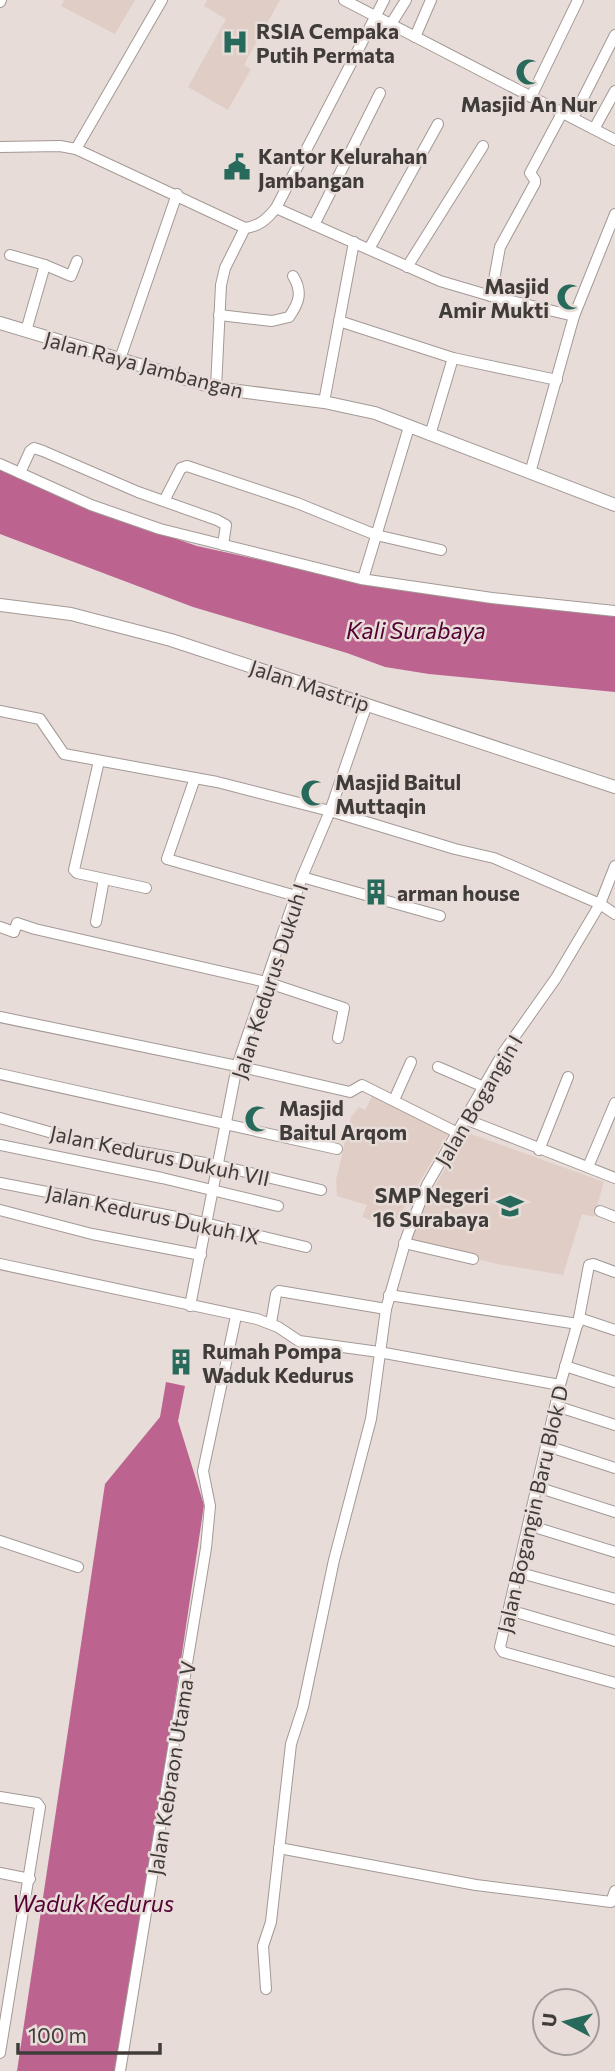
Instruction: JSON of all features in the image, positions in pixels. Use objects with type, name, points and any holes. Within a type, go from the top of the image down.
[{"type":"main road","name":"Jalan Raya Jambangan","points":[[0,323],[216,388],[324,402],[375,413],[615,505]]},
{"type":"main road","name":"Jalan Mastrip","points":[[0,605],[71,614],[139,631],[615,787]]},
{"type":"street","points":[[76,149],[162,0]]},
{"type":"street","points":[[345,0],[615,140]]},
{"type":"street","points":[[0,147],[60,146],[76,149],[246,228],[255,226],[266,220],[276,208],[384,0]]},
{"type":"street","points":[[391,24],[406,0]]},
{"type":"street","points":[[415,37],[431,0]]},
{"type":"street","points":[[531,97],[578,0]]},
{"type":"street","points":[[573,118],[615,35]]},
{"type":"street","points":[[594,129],[615,91]]},
{"type":"street","points":[[314,225],[380,93]]},
{"type":"street","points":[[491,296],[500,247],[535,183],[530,173],[562,113]]},
{"type":"street","points":[[369,248],[438,124]]},
{"type":"street","points":[[407,267],[483,146]]},
{"type":"street","points":[[120,359],[177,194]]},
{"type":"street","points":[[276,208],[407,267],[491,296],[574,316]]},
{"type":"street","points":[[530,473],[574,316],[615,214]]},
{"type":"street","points":[[216,388],[219,315],[225,268],[246,228]]},
{"type":"street","points":[[324,402],[354,242]]},
{"type":"street","points":[[10,255],[71,276],[76,261]]},
{"type":"street","points":[[26,331],[45,265]]},
{"type":"street","points":[[219,315],[272,321],[289,317],[300,292],[293,276]]},
{"type":"street","points":[[339,321],[453,358],[557,380]]},
{"type":"street","points":[[430,435],[453,358]]},
{"type":"street","points":[[363,579],[409,427]]},
{"type":"street","points":[[20,473],[30,451],[34,449],[225,524],[222,545]]},
{"type":"street","points":[[0,464],[91,505],[160,529],[363,579],[492,598],[615,611]]},
{"type":"street","points":[[164,501],[181,468],[187,466],[297,503],[376,535],[442,550]]},
{"type":"street","name":"Jalan Kedurus Dukuh I","points":[[190,1307],[237,1066],[302,877],[330,811],[367,704]]},
{"type":"street","points":[[0,711],[40,719],[64,754],[195,778],[330,811],[494,858],[600,904],[615,914]]},
{"type":"street","points":[[99,761],[74,866],[77,873],[146,887]]},
{"type":"street","points":[[195,778],[167,859],[296,896]]},
{"type":"street","name":"Jalan Bogangin I","points":[[266,1989],[263,1946],[271,1922],[291,1744],[303,1707],[334,1560],[371,1419],[386,1309],[404,1243],[427,1185],[503,1053],[556,978],[600,904],[615,866]]},
{"type":"street","points":[[302,877],[440,916]]},
{"type":"street","points":[[96,922],[104,879]]},
{"type":"street","points":[[0,928],[14,932],[17,923],[266,982],[344,1008],[338,1038]]},
{"type":"street","points":[[0,1017],[350,1092],[362,1085],[458,1133]]},
{"type":"street","points":[[394,1100],[411,1062]]},
{"type":"street","points":[[438,1067],[484,1087]]},
{"type":"street","points":[[0,1074],[337,1149]]},
{"type":"street","points":[[540,1150],[569,1077]]},
{"type":"street","points":[[589,1167],[615,1103]]},
{"type":"street","name":"Jalan Kedurus Dukuh VII","points":[[0,1118],[84,1142],[217,1164],[321,1189]]},
{"type":"street","points":[[465,1119],[615,1178]]},
{"type":"street","points":[[0,1144],[278,1206]]},
{"type":"street","name":"Jalan Kedurus Dukuh IX","points":[[0,1183],[206,1223],[306,1247]]},
{"type":"street","points":[[0,1210],[92,1234],[201,1255]]},
{"type":"street","points":[[600,1212],[615,1217]]},
{"type":"street","points":[[404,1243],[473,1259]]},
{"type":"street","points":[[0,1264],[271,1323],[299,1341],[379,1352],[560,1385]]},
{"type":"street","name":"Jalan Bogangin Baru Blok D","points":[[615,1272],[589,1265],[579,1321],[560,1385],[500,1647],[503,1652],[615,1683]]},
{"type":"street","points":[[271,1323],[276,1294],[279,1291],[386,1309]]},
{"type":"street","points":[[389,1295],[579,1321],[615,1330]]},
{"type":"street","name":"Jalan Kebraon Utama V","points":[[120,2071],[186,1675],[210,1506],[203,1471],[236,1316]]},
{"type":"street","name":"Jalan Bogangin Baru Blok D","points":[[565,1366],[615,1382]]},
{"type":"street","points":[[556,1406],[615,1425]]},
{"type":"street","points":[[547,1446],[615,1468]]},
{"type":"street","points":[[537,1487],[615,1512]]},
{"type":"street","points":[[528,1525],[615,1552]]},
{"type":"street","points":[[0,1541],[79,1567]]},
{"type":"street","points":[[517,1572],[615,1599]]},
{"type":"street","points":[[509,1610],[615,1641]]},
{"type":"street","points":[[0,1797],[37,1803],[40,1807],[0,2052]]},
{"type":"street","points":[[278,1855],[476,1885],[613,1896]]},
{"type":"street","points":[[0,1873],[30,1879]]},
{"type":"shaded area","points":[[64,0],[135,0],[115,34],[61,6]]},
{"type":"shaded area","name":"RSIA Cempaka Putih Permata","points":[[207,0],[280,0],[244,65],[251,69],[228,110],[188,87],[226,19],[204,6]]},
{"type":"shaded area","points":[[374,1093],[450,1131],[392,1228],[362,1217],[367,1205],[337,1196],[336,1180],[351,1117],[359,1107],[365,1110]]},
{"type":"shaded area","name":"SMP Negeri 16 Surabaya","points":[[466,1132],[604,1182],[594,1217],[582,1214],[563,1275],[497,1264],[412,1242],[408,1233]]},
{"type":"water","name":"Kali Surabaya","points":[[0,467],[101,513],[197,546],[319,573],[615,614],[615,692],[429,674],[385,667],[193,607],[0,534]]},
{"type":"water","name":"Waduk Kedurus","points":[[166,1382],[185,1386],[178,1421],[204,1505],[133,1983],[116,2071],[17,2071],[105,1484],[160,1417]]},
{"type":"place","name":"RSIA Cempaka Putih Permata","points":[[235,42]]},
{"type":"place","name":"Masjid An Nur","points":[[529,72]]},
{"type":"place","name":"Kantor Kelurahan Jambangan","points":[[237,167]]},
{"type":"place","name":"Masjid Amir Mukti","points":[[570,297]]},
{"type":"place","name":"Masjid Baitul Muttaqin","points":[[314,793]]},
{"type":"place","name":"arman house","points":[[376,892]]},
{"type":"place","name":"Masjid Baitul Arqom","points":[[258,1119]]},
{"type":"place","name":"SMP Negeri 16 Surabaya","points":[[510,1206]]},
{"type":"place","name":"Rumah Pompa Waduk Kedurus","points":[[181,1362]]}]
